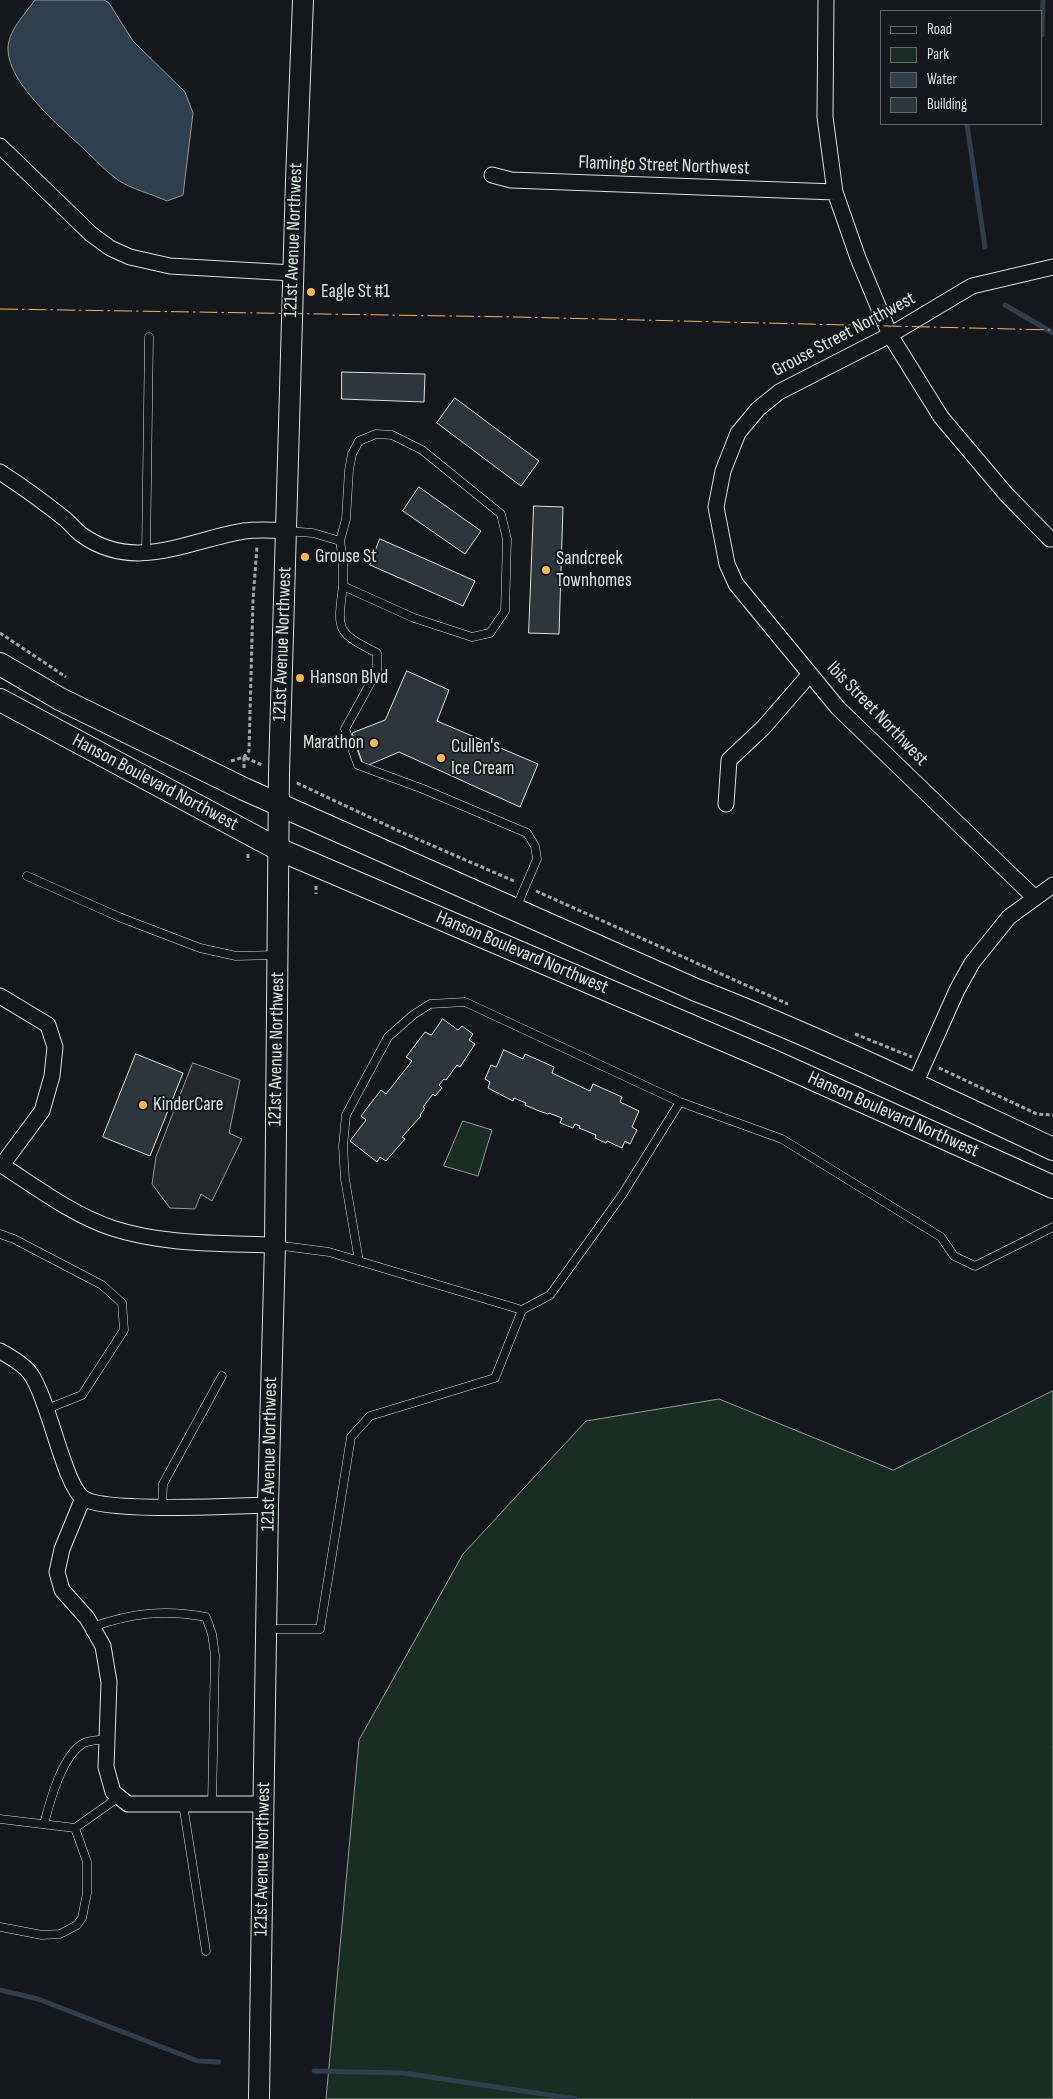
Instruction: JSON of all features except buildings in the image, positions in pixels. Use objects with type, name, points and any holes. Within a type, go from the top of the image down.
[{"type":"main road","name":"Hanson Boulevard Northwest","points":[[0,664],[69,703],[278,805],[696,990],[915,1084],[1053,1149]]},
{"type":"main road","name":"Hanson Boulevard Northwest","points":[[0,700],[278,849],[723,1039],[1053,1187]]},
{"type":"main road","points":[[723,1039],[754,1040],[1053,1174]]},
{"type":"street","name":"121st Avenue Northwest","points":[[259,2099],[268,1505],[275,1244],[278,805],[303,0]]},
{"type":"street","points":[[826,0],[825,117],[835,192],[858,258],[890,335],[941,417],[1006,494],[1050,539]]},
{"type":"street","points":[[0,146],[91,234],[110,248],[130,257],[170,266],[294,273]]},
{"type":"street","name":"Flamingo Street Northwest","points":[[492,175],[511,180],[835,192]]},
{"type":"street","name":"Grouse Street Northwest","points":[[716,506],[723,471],[738,434],[758,409],[779,392],[890,335],[972,286],[1053,267]]},
{"type":"street","points":[[0,472],[24,487],[68,521],[82,535],[121,552],[146,554],[169,551],[189,544],[245,531],[286,531]]},
{"type":"street","name":"Ibis Street Northwest","points":[[716,506],[727,564],[736,584],[838,708],[1035,898]]},
{"type":"street","points":[[726,804],[729,760],[763,728],[810,674]]},
{"type":"street","points":[[915,1084],[957,990],[972,964],[1009,918],[1053,885]]},
{"type":"street","points":[[0,996],[48,1025],[55,1047],[52,1076],[42,1111],[1,1165],[44,1195],[112,1228],[186,1241],[275,1244]]},
{"type":"street","points":[[0,1351],[30,1373],[47,1410],[72,1484],[83,1498],[98,1504],[124,1507],[268,1505]]},
{"type":"street","points":[[83,1498],[62,1549],[57,1572],[62,1590],[87,1618],[103,1646],[109,1682],[106,1767],[113,1792],[128,1804],[264,1804]]},
{"type":"lane","points":[[146,554],[149,336]]},
{"type":"lane","points":[[343,586],[414,618],[472,637],[490,633],[505,611],[507,539],[501,514],[422,450],[392,435],[376,434],[359,441],[352,454],[348,470],[346,519],[340,541],[343,560],[340,613],[341,625],[345,635],[377,653],[377,671],[345,729],[358,765],[527,833],[535,846],[536,859],[515,910]]},
{"type":"lane","points":[[286,531],[313,533],[340,541]]},
{"type":"lane","points":[[27,876],[119,917],[200,948],[236,956],[278,955]]},
{"type":"lane","points":[[359,1261],[345,1179],[343,1146],[346,1115],[388,1037],[413,1015],[430,1004],[465,1002],[680,1102],[782,1139],[941,1237],[954,1256],[974,1266],[1053,1227]]},
{"type":"lane","points":[[266,1629],[320,1629],[351,1437],[370,1416],[495,1378],[522,1310],[550,1295],[622,1195],[680,1102]]},
{"type":"lane","points":[[0,1234],[14,1239],[102,1285],[122,1302],[124,1330],[82,1395],[47,1410]]},
{"type":"lane","points":[[275,1244],[329,1252],[522,1310]]},
{"type":"lane","points":[[162,1506],[163,1484],[222,1376]]},
{"type":"lane","points":[[92,1627],[120,1617],[146,1612],[186,1613],[206,1617],[216,1655],[212,1804]]},
{"type":"lane","points":[[44,1824],[50,1801],[70,1755],[86,1742],[107,1738]]},
{"type":"lane","points":[[0,1819],[75,1828],[119,1796]]},
{"type":"lane","points":[[183,1804],[206,1951]]},
{"type":"lane","points":[[0,1928],[42,1935],[60,1934],[77,1925],[82,1918],[87,1893],[87,1862],[75,1828]]},
{"type":"path","points":[[224,760],[232,762],[238,760],[249,751],[253,600],[258,530]]},
{"type":"path","points":[[0,633],[70,680]]},
{"type":"path","points":[[310,790],[790,1005]]},
{"type":"path","points":[[853,1033],[924,1062],[1037,1114],[1053,1115]]},
{"type":"green space","points":[[463,1121],[492,1130],[478,1176],[444,1166]]},
{"type":"green space","points":[[1053,1391],[1053,2099],[326,2099],[359,1740],[463,1554],[586,1421],[719,1399],[893,1470]]},
{"type":"shaded area","points":[[193,1063],[240,1080],[229,1133],[242,1139],[212,1201],[201,1194],[195,1209],[170,1208],[152,1184],[156,1157]]},
{"type":"water","points":[[35,0],[104,0],[109,3],[133,41],[185,92],[193,113],[183,195],[167,201],[118,180],[51,118],[27,91],[17,77],[11,63],[8,43],[13,30]]},
{"type":"waterway","points":[[1043,0],[1043,10]]},
{"type":"waterway","points":[[967,125],[985,247]]},
{"type":"waterway","points":[[1005,305],[1053,333]]},
{"type":"waterway","points":[[0,1990],[38,1999],[198,2061],[219,2062]]},
{"type":"waterway","points":[[314,2071],[403,2073],[576,2099]]},
{"type":"power","points":[[0,309],[516,317],[1053,330]]},
{"type":"place","name":"Eagle St #1","points":[[311,292]]},
{"type":"place","name":"Grouse St","points":[[305,557]]},
{"type":"place","name":"Sandcreek Townhomes","points":[[546,570]]},
{"type":"place","name":"Hanson Blvd","points":[[300,678]]},
{"type":"place","name":"Marathon","points":[[374,743]]},
{"type":"place","name":"Cullen's Ice Cream","points":[[441,758]]},
{"type":"place","name":"KinderCare","points":[[143,1105]]}]
